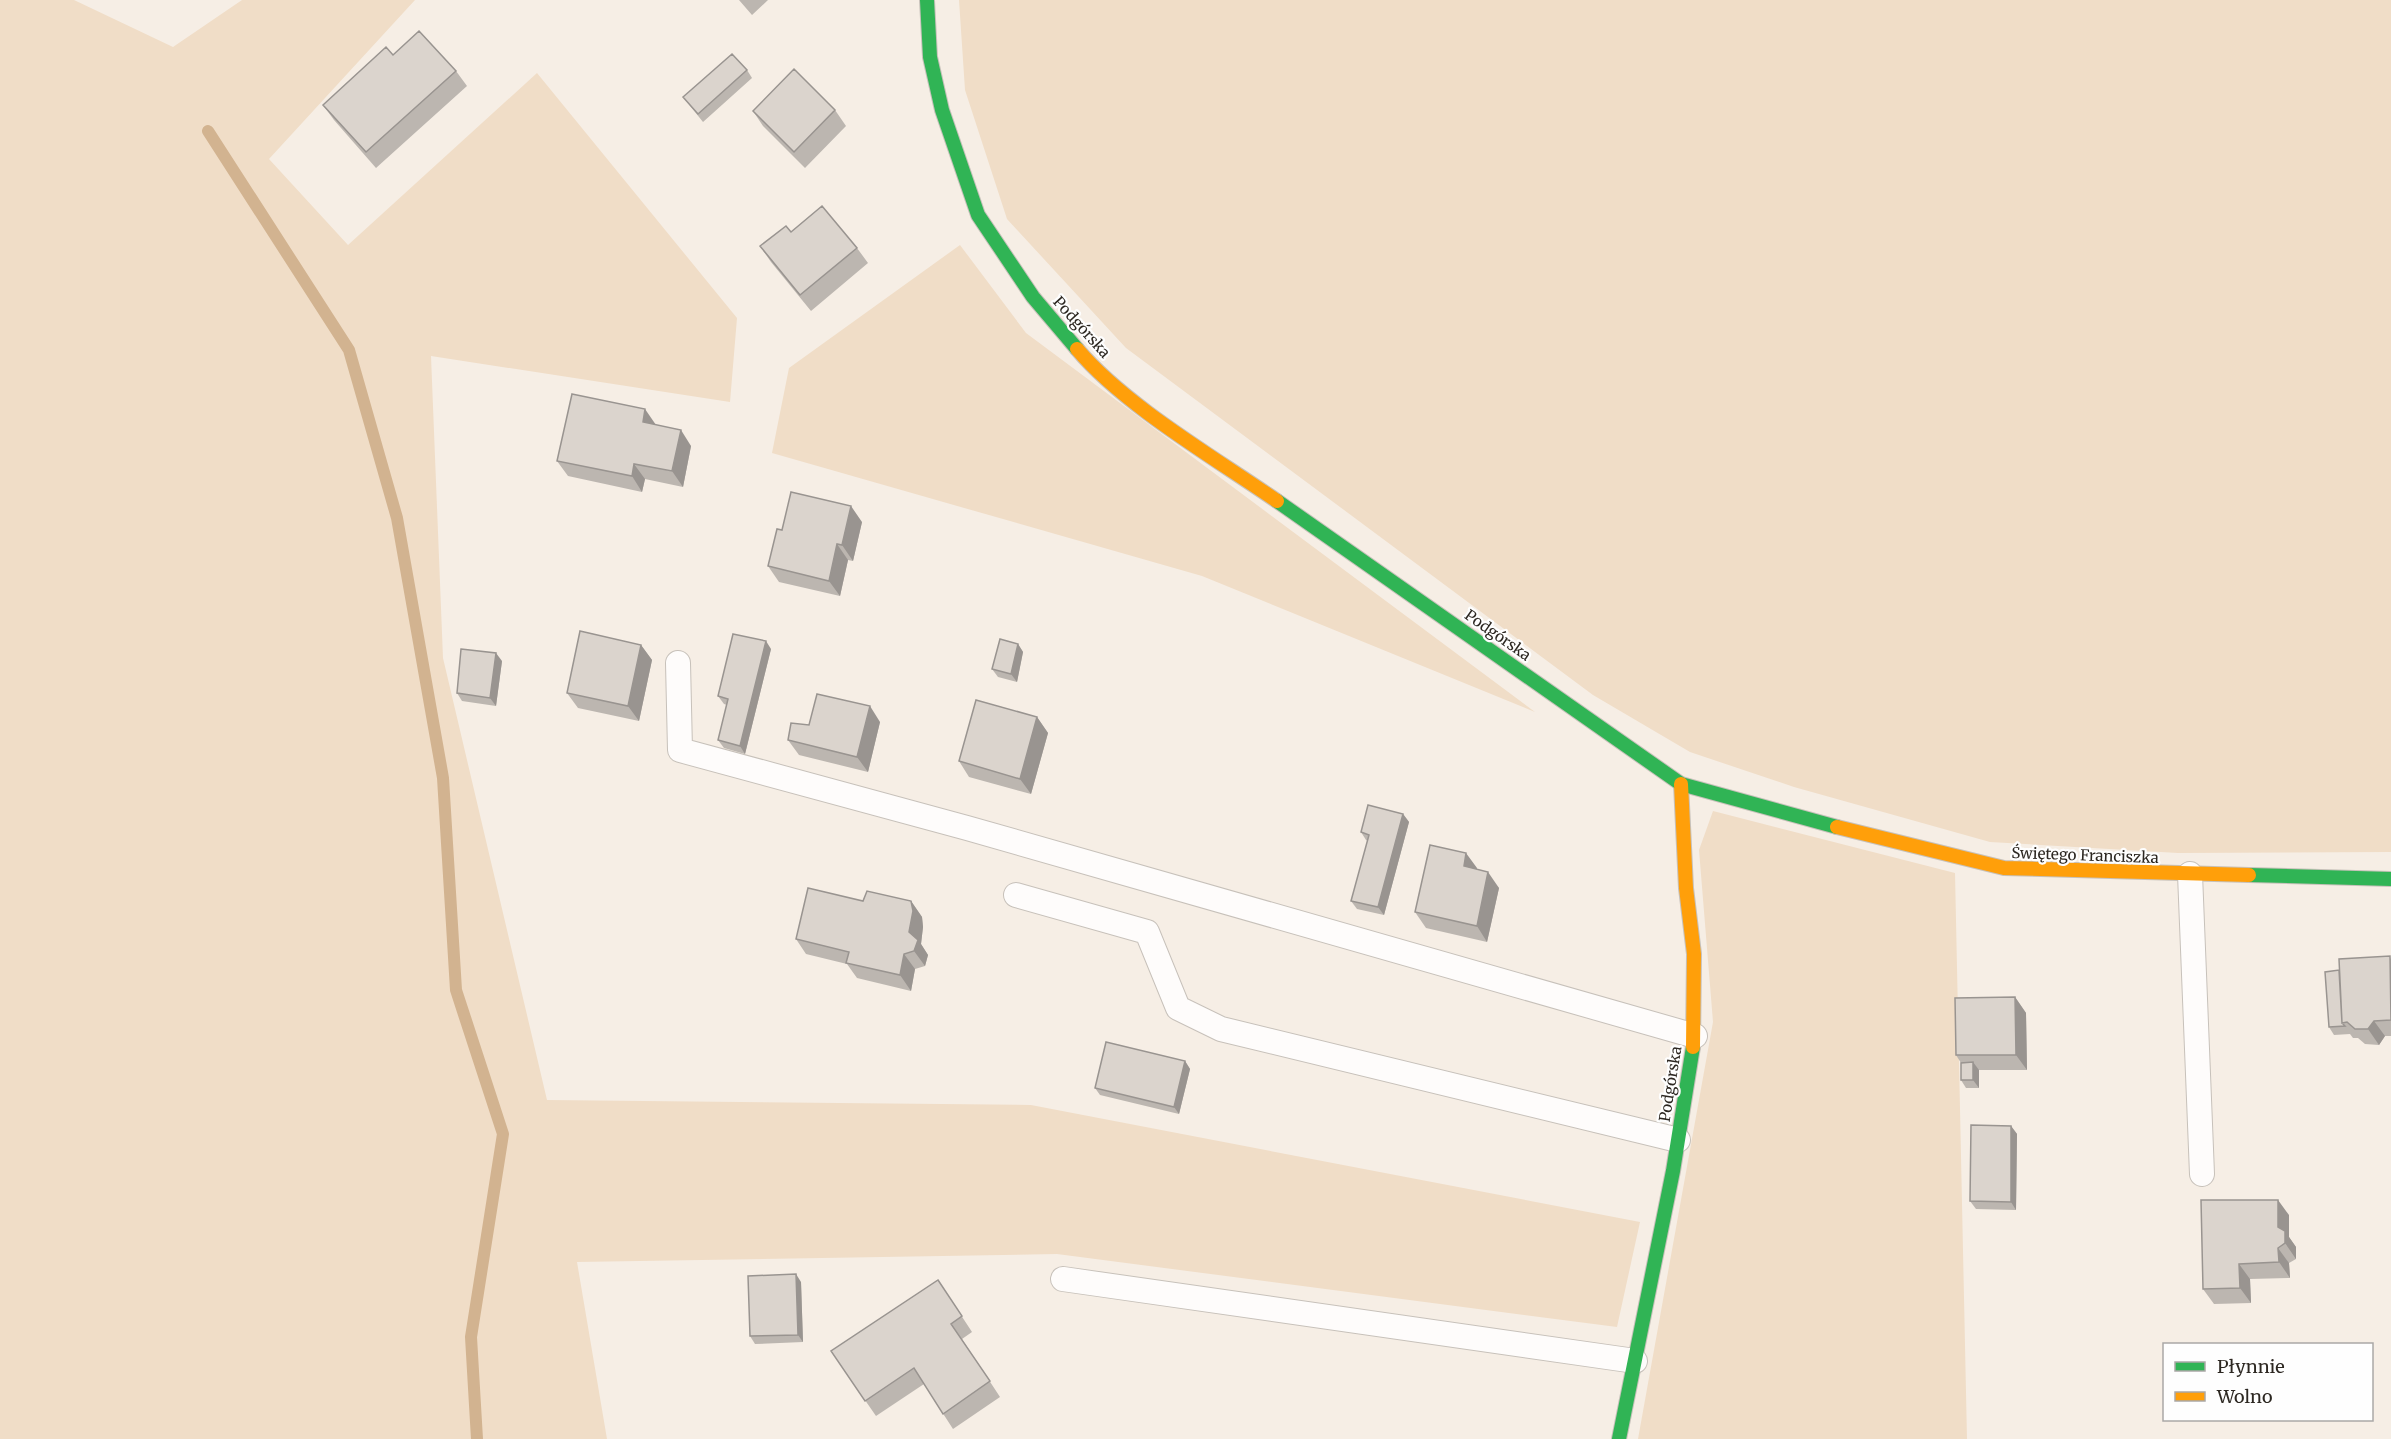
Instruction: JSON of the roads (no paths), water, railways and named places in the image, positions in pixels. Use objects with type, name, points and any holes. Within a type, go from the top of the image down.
[{"type":"street","name":"Podgórska","points":[[927,0],[930,57],[939,100],[978,215],[1033,297],[1090,364],[1140,405],[1681,784],[1686,888],[1694,954],[1695,1036],[1678,1140],[1619,1439]]},
{"type":"street","name":"Świętego Franciszka","points":[[1681,784],[1854,832],[2004,868],[2391,879]]},
{"type":"lane","points":[[678,663],[680,750],[967,828],[1695,1036]]},
{"type":"lane","points":[[2190,874],[2202,1174]]},
{"type":"lane","points":[[1016,895],[1147,932],[1178,1008],[1221,1029],[1678,1140]]},
{"type":"lane","points":[[1063,1279],[1635,1361]]},
{"type":"waterway","points":[[208,131],[349,350],[397,518],[443,778],[456,990],[503,1134],[471,1337],[477,1439]]}]
